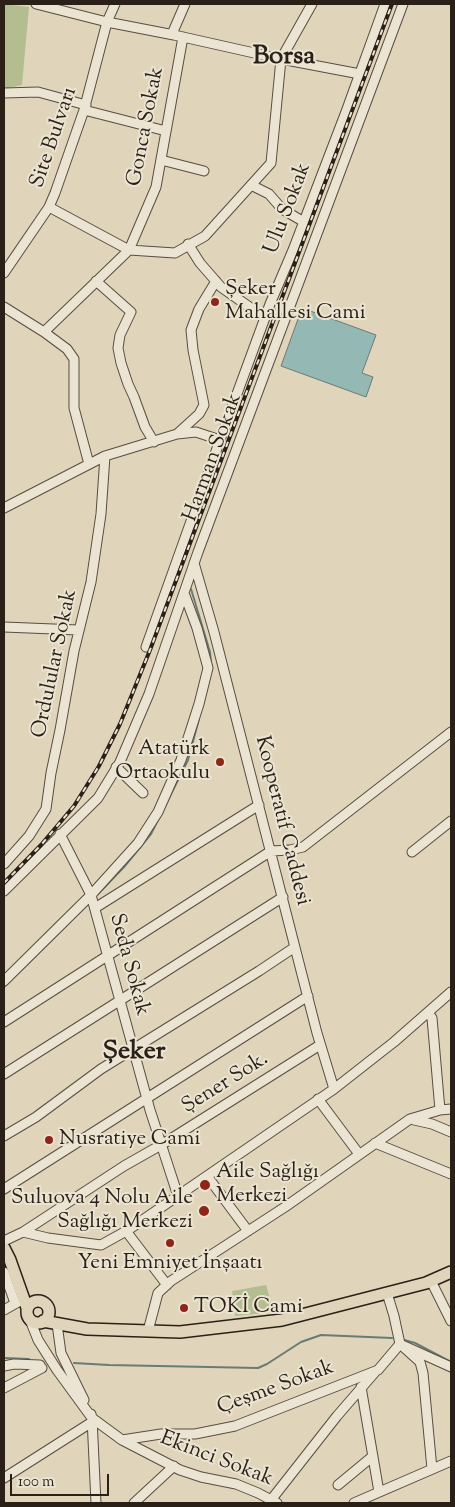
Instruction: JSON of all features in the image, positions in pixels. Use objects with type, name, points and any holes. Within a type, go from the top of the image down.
[{"type":"main road","points":[[4,1248],[22,1304],[30,1320],[37,1323],[43,1321],[87,1329],[180,1332],[282,1320],[431,1281],[451,1272]]},
{"type":"main road","points":[[22,1304],[44,1302],[49,1312],[43,1321]]},
{"type":"street","points":[[36,4],[107,22],[360,74]]},
{"type":"street","name":"Site Bulvarı","points":[[4,273],[49,207],[85,108],[107,22],[115,4]]},
{"type":"street","points":[[172,34],[185,4]]},
{"type":"street","points":[[49,207],[129,250],[175,253],[205,236],[271,163],[281,59],[312,4]]},
{"type":"street","name":"Ulu Sokak","points":[[146,648],[265,318],[304,222],[385,4]]},
{"type":"street","name":"Harman Sokak","points":[[4,891],[98,798],[116,767],[149,694],[194,563],[403,4]]},
{"type":"street","name":"Gonca Sokak","points":[[129,250],[156,187],[183,37]]},
{"type":"street","points":[[4,93],[15,91],[38,92],[85,108],[166,130]]},
{"type":"street","points":[[161,160],[204,171]]},
{"type":"street","points":[[252,185],[268,194],[282,208],[304,222]]},
{"type":"street","points":[[188,244],[200,263],[221,286],[265,318]]},
{"type":"street","points":[[44,332],[129,250]]},
{"type":"street","points":[[96,281],[131,312],[120,335],[118,348],[128,384],[145,427],[154,442]]},
{"type":"street","points":[[177,434],[199,414],[204,405],[193,350],[192,330],[199,309],[216,281]]},
{"type":"street","points":[[4,307],[67,349],[74,359],[74,408],[89,464]]},
{"type":"street","points":[[4,508],[105,456],[177,434],[196,432],[220,440]]},
{"type":"street","name":"Ordulular Sokak","points":[[4,864],[29,836],[46,809],[51,772],[78,630],[91,582],[101,514],[105,456]]},
{"type":"street","name":"Kooperatif Caddesi","points":[[194,563],[214,632],[320,1045],[334,1089]]},
{"type":"street","points":[[4,981],[91,895],[138,842],[158,812],[182,760],[208,668],[184,593]]},
{"type":"street","points":[[4,627],[78,630]]},
{"type":"street","points":[[4,1022],[271,851],[303,847],[451,732]]},
{"type":"street","points":[[116,767],[143,793]]},
{"type":"street","points":[[94,908],[259,805]]},
{"type":"street","points":[[412,852],[451,821]]},
{"type":"street","name":"Seda Sokak","points":[[60,834],[91,895],[146,1098],[178,1196]]},
{"type":"street","points":[[4,1074],[283,897]]},
{"type":"street","points":[[4,1136],[36,1116],[102,1069],[259,971],[295,946]]},
{"type":"street","points":[[23,1232],[48,1238],[101,1245],[126,1231],[334,1089],[394,1042],[451,992]]},
{"type":"street","points":[[4,1189],[308,996]]},
{"type":"street","points":[[428,1013],[432,1018],[440,1110]]},
{"type":"street","name":"Şener Sok.","points":[[4,1241],[23,1232],[124,1166],[161,1145],[320,1045]]},
{"type":"street","points":[[318,1100],[359,1154]]},
{"type":"street","points":[[148,1331],[158,1293],[167,1285],[410,1119],[440,1110],[451,1109]]},
{"type":"street","points":[[410,1119],[432,1124],[451,1132]]},
{"type":"street","points":[[375,1143],[451,1174]]},
{"type":"street","points":[[207,1176],[248,1231]]},
{"type":"street","points":[[126,1231],[167,1285]]},
{"type":"street","points":[[4,1272],[22,1304],[4,1310]]},
{"type":"street","points":[[431,1281],[451,1322]]},
{"type":"street","points":[[387,1293],[400,1344],[420,1362],[423,1373],[432,1469]]},
{"type":"street","points":[[30,1320],[38,1340],[92,1420]]},
{"type":"street","points":[[57,1324],[61,1353],[92,1420],[96,1503]]},
{"type":"street","points":[[400,1344],[451,1367]]},
{"type":"street","name":"Çeşme Sokak","points":[[122,1440],[161,1434],[195,1434],[235,1426],[378,1370],[400,1344]]},
{"type":"street","points":[[4,1366],[14,1364],[41,1367],[4,1388]]},
{"type":"street","points":[[274,1502],[361,1387],[378,1370]]},
{"type":"street","points":[[361,1387],[379,1492]]},
{"type":"street","points":[[4,1478],[92,1420]]},
{"type":"street","name":"Ekinci Sokak","points":[[92,1420],[122,1440],[174,1466],[201,1477],[236,1484],[258,1492],[274,1502]]},
{"type":"street","points":[[338,1485],[373,1456]]},
{"type":"street","points":[[354,1503],[451,1461]]},
{"type":"street","points":[[134,1503],[174,1466]]},
{"type":"green space","points":[[4,4],[29,7],[22,85],[4,89]]},
{"type":"green space","points":[[266,1285],[274,1312],[235,1316],[232,1291]]},
{"type":"water","points":[[302,308],[376,335],[362,373],[373,377],[366,397],[281,366]]},
{"type":"waterway","points":[[191,589],[210,652],[211,663]]},
{"type":"waterway","points":[[98,894],[124,867],[151,834],[188,760],[199,719]]},
{"type":"waterway","points":[[4,987],[86,906]]},
{"type":"waterway","points":[[74,1363],[258,1368],[301,1342],[321,1335],[392,1338]]},
{"type":"waterway","points":[[401,1339],[415,1343],[451,1362]]},
{"type":"waterway","points":[[4,1358],[29,1359]]},
{"type":"railway","points":[[4,883],[41,845],[74,806],[99,766],[120,724],[150,650],[392,4]]},
{"type":"place","name":"Şeker Mahallesi Cami","points":[[215,302]]},
{"type":"place","name":"Atatürk Ortaokulu","points":[[220,762]]},
{"type":"place","name":"Nusratiye Cami","points":[[49,1140]]},
{"type":"place","name":"Aile Sağlığı Merkezi","points":[[205,1185]]},
{"type":"place","name":"Suluova 4 Nolu Aile Sağlığı Merkezi","points":[[204,1211]]},
{"type":"place","name":"Yeni Emniyet İnşaatı","points":[[170,1243]]},
{"type":"place","name":"TOKİ Cami","points":[[184,1308]]},
{"type":"district","name":"Borsa","points":[[284,59]]},
{"type":"district","name":"Şeker","points":[[134,1054]]}]
